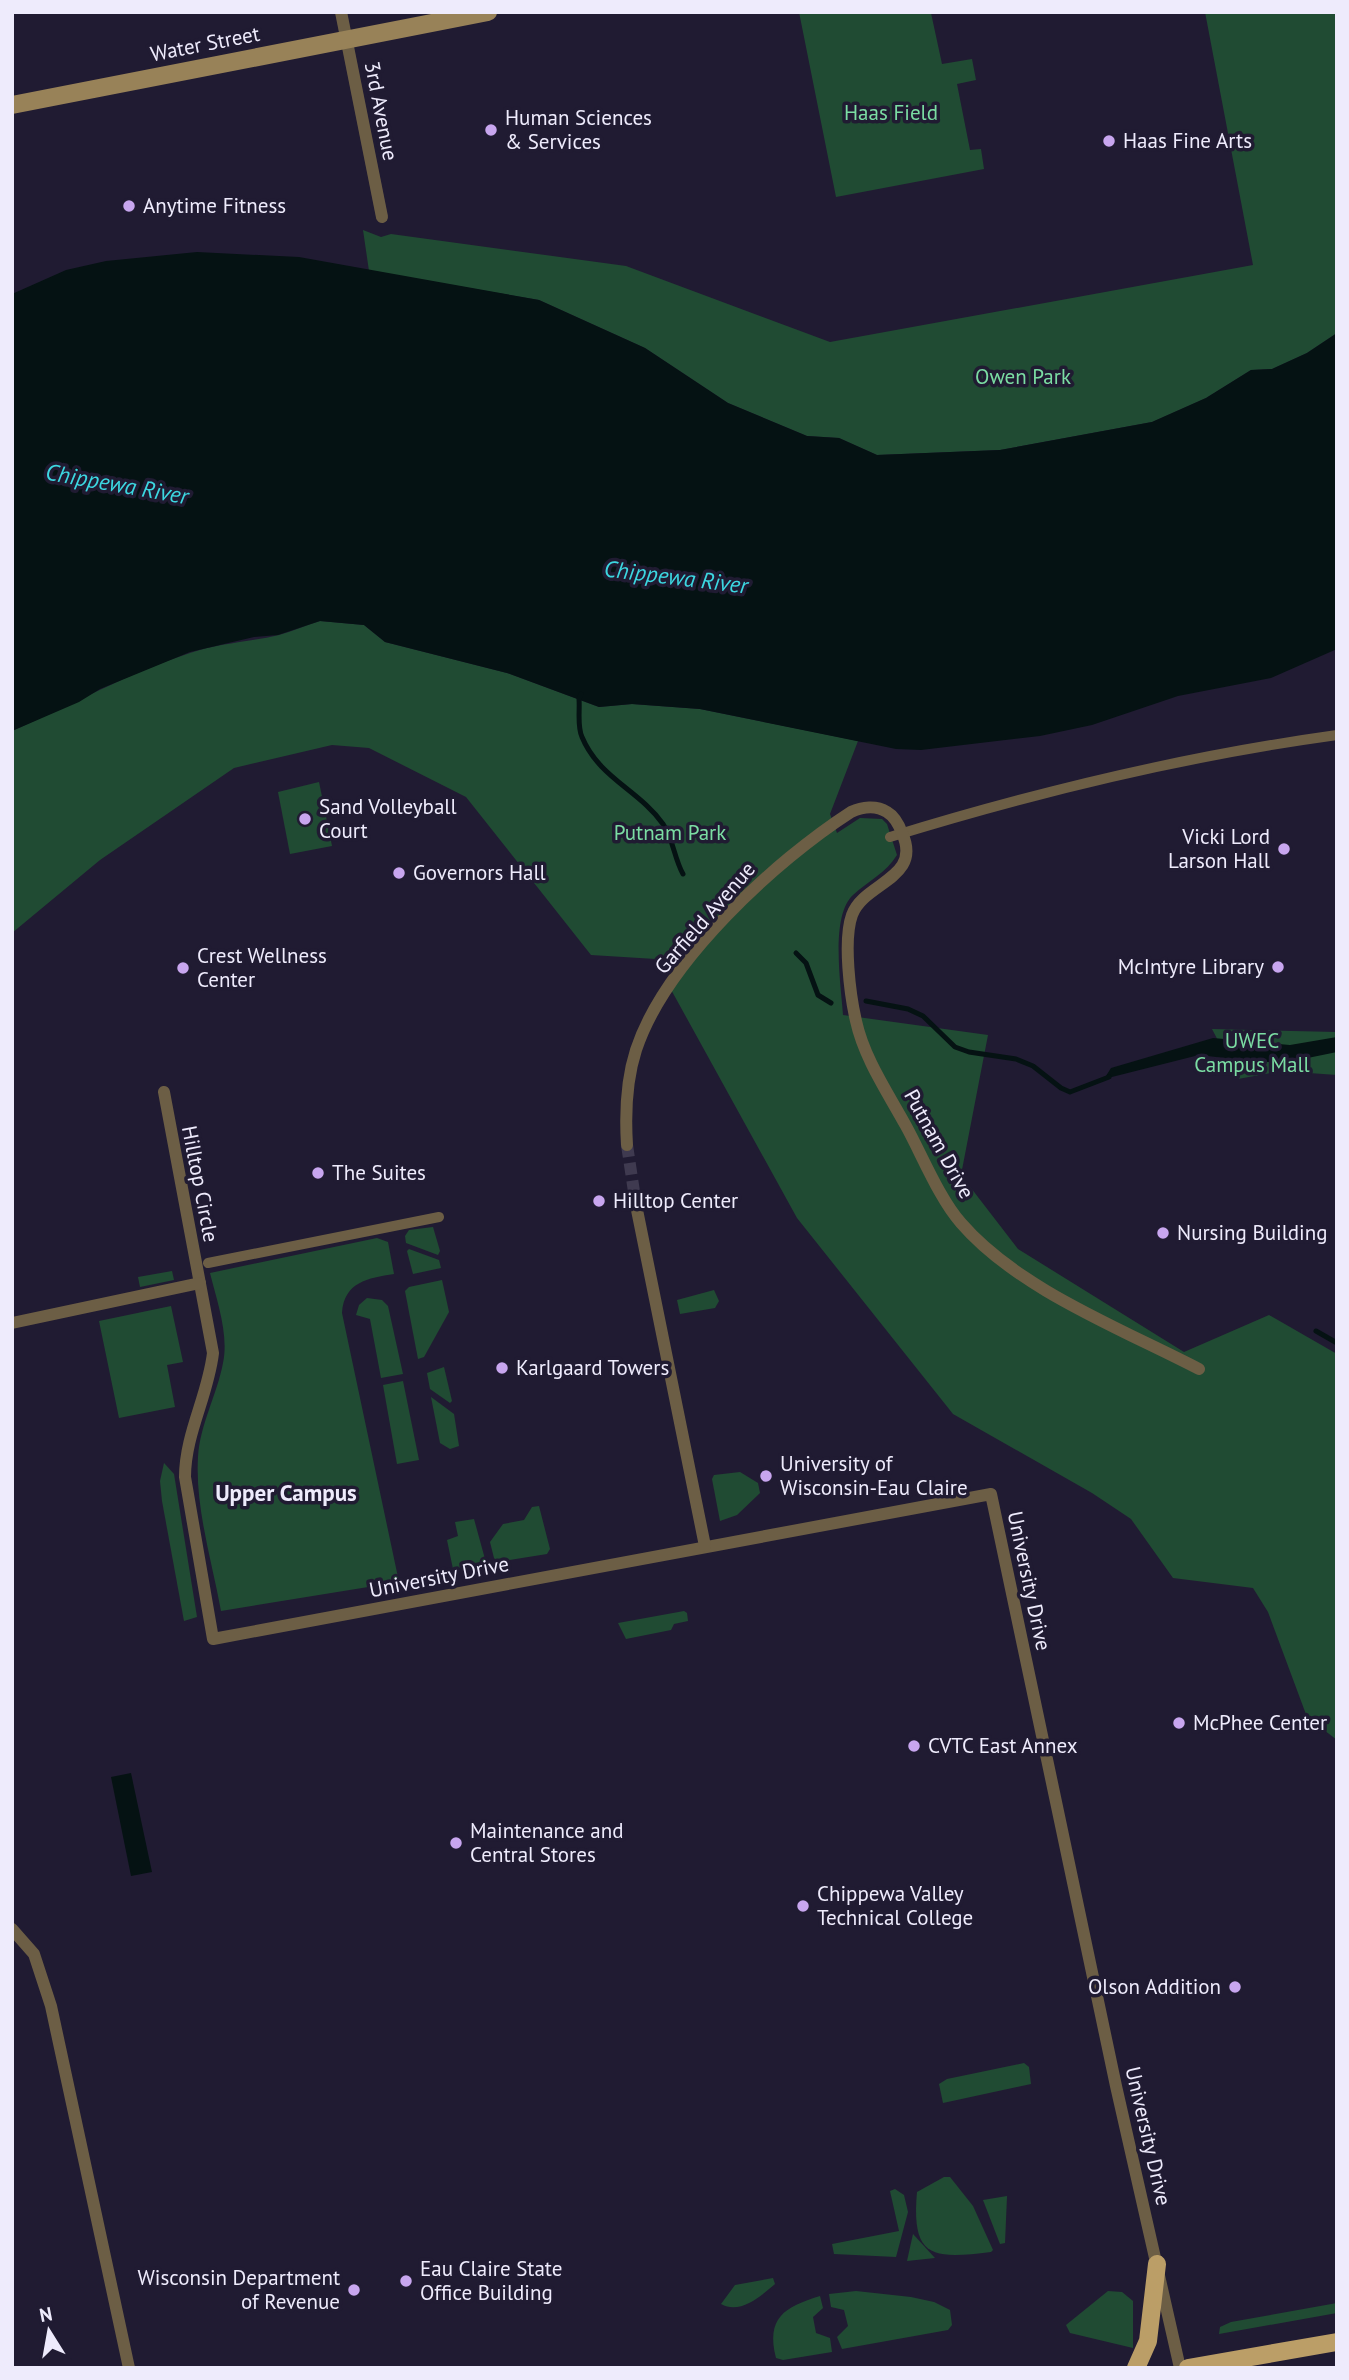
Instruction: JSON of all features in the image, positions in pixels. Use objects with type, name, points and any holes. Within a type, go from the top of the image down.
[{"type":"main road","name":"Water Street","points":[[12,105],[488,12]]},
{"type":"main road","points":[[1136,2368],[1148,2341],[1157,2264]]},
{"type":"main road","points":[[1188,2368],[1337,2342]]},
{"type":"street","name":"3rd Avenue","points":[[341,12],[382,217]]},
{"type":"street","points":[[896,835],[1036,794],[1220,753],[1337,734]]},
{"type":"street","name":"Garfield Avenue","points":[[626,1145],[627,1094],[636,1052],[657,1004],[699,949],[757,883],[800,847],[851,812],[860,808],[883,810],[894,818],[896,835]]},
{"type":"street","name":"Putnam Drive","points":[[896,835],[907,846],[906,860],[899,871],[858,906],[852,916],[852,1002],[863,1046],[944,1195],[960,1222],[1021,1277],[1199,1369]]},
{"type":"street","name":"Hilltop Circle","points":[[164,1092],[213,1353],[210,1378],[185,1456],[185,1477],[213,1639]]},
{"type":"street","points":[[636,1205],[705,1546]]},
{"type":"street","points":[[208,1264],[439,1217]]},
{"type":"street","points":[[12,1323],[200,1283]]},
{"type":"street","name":"University Drive","points":[[213,1639],[991,1494],[1116,2086],[1180,2368]]},
{"type":"street","points":[[12,1929],[34,1954],[51,2006],[129,2368]]},
{"type":"green space","name":"Haas Field","points":[[799,12],[939,12],[931,13],[942,64],[972,59],[976,80],[957,84],[970,150],[981,149],[984,169],[836,197]]},
{"type":"green space","name":"Owen Park","points":[[1205,12],[1337,12],[1337,333],[1307,353],[1272,369],[1251,370],[1206,398],[1152,422],[1000,450],[877,455],[839,438],[807,436],[728,403],[645,348],[539,300],[369,271],[363,230],[381,237],[391,234],[626,266],[830,342],[1253,265]]},
{"type":"green space","name":"Putnam Park","points":[[320,621],[364,625],[385,642],[507,673],[599,707],[632,704],[700,709],[858,741],[830,814],[837,833],[860,818],[882,819],[887,824],[897,855],[882,872],[853,895],[841,918],[839,969],[843,1015],[988,1035],[961,1175],[1018,1249],[1184,1352],[1269,1315],[1337,1354],[1337,1740],[1307,1717],[1268,1612],[1253,1588],[1173,1578],[1131,1519],[1092,1493],[953,1414],[797,1218],[669,986],[688,961],[591,955],[466,797],[369,748],[332,745],[234,768],[100,860],[12,933],[12,731],[167,661],[212,647],[279,635]]},
{"type":"green space","name":"Sand Volleyball Court","points":[[319,782],[332,846],[290,854],[278,792]]},
{"type":"green space","name":"UWEC Campus Mall","points":[[1212,1029],[1337,1032],[1337,1075],[1281,1071],[1238,1079]]},
{"type":"green space","points":[[433,1227],[440,1251],[438,1255],[406,1243],[405,1236],[409,1230]]},
{"type":"green space","points":[[377,1238],[388,1242],[394,1274],[375,1277],[352,1288],[347,1294],[342,1313],[399,1582],[221,1611],[202,1515],[198,1476],[199,1445],[220,1375],[224,1352],[221,1318],[210,1273]]},
{"type":"green space","points":[[409,1249],[439,1260],[441,1268],[413,1274],[407,1251]]},
{"type":"green space","points":[[172,1271],[174,1280],[140,1287],[138,1277]]},
{"type":"green space","points":[[442,1280],[449,1312],[424,1357],[418,1359],[405,1291],[409,1287]]},
{"type":"green space","points":[[714,1290],[719,1301],[715,1308],[680,1314],[677,1300]]},
{"type":"green space","points":[[367,1298],[382,1300],[388,1306],[403,1374],[381,1378],[370,1319],[356,1315],[359,1305]]},
{"type":"green space","points":[[171,1306],[183,1362],[167,1365],[175,1407],[119,1418],[99,1321]]},
{"type":"green space","points":[[444,1367],[452,1401],[450,1403],[430,1389],[427,1373]]},
{"type":"green space","points":[[403,1381],[419,1460],[397,1464],[383,1385]]},
{"type":"green space","points":[[431,1397],[454,1414],[459,1446],[450,1449],[440,1443]]},
{"type":"green space","points":[[164,1463],[174,1474],[197,1617],[184,1621],[162,1501],[160,1481]]},
{"type":"green space","points":[[740,1472],[758,1483],[760,1493],[737,1515],[720,1521],[712,1479],[714,1475]]},
{"type":"green space","points":[[539,1506],[550,1549],[547,1554],[498,1562],[494,1558],[490,1542],[503,1524],[524,1520],[532,1507]]},
{"type":"green space","points":[[474,1519],[485,1559],[480,1566],[453,1569],[447,1540],[458,1536],[455,1522]]},
{"type":"green space","points":[[684,1611],[688,1621],[674,1624],[671,1630],[626,1639],[618,1623]]},
{"type":"green space","points":[[1024,2063],[1029,2067],[1031,2084],[943,2103],[939,2084],[947,2079]]},
{"type":"green space","points":[[944,2177],[950,2177],[973,2206],[993,2250],[991,2252],[941,2254],[930,2250],[922,2242],[916,2214],[917,2192]]},
{"type":"green space","points":[[895,2189],[904,2195],[908,2212],[896,2257],[834,2254],[832,2244],[899,2231],[890,2191]]},
{"type":"green space","points":[[1007,2196],[1005,2243],[1000,2244],[983,2200]]},
{"type":"green space","points":[[913,2234],[935,2258],[907,2261]]},
{"type":"green space","points":[[773,2278],[775,2284],[750,2303],[735,2307],[721,2304],[735,2285]]},
{"type":"green space","points":[[856,2291],[934,2302],[950,2310],[952,2325],[948,2330],[842,2349],[837,2337],[848,2326],[844,2310],[831,2307],[829,2294]]},
{"type":"green space","points":[[1108,2291],[1122,2292],[1133,2301],[1133,2348],[1070,2333],[1066,2325]]},
{"type":"green space","points":[[820,2296],[823,2308],[813,2317],[816,2333],[830,2338],[832,2352],[783,2360],[776,2358],[774,2333],[781,2316],[797,2305]]},
{"type":"green space","points":[[1337,2303],[1337,2313],[1219,2334],[1220,2327],[1231,2322]]},
{"type":"water","name":"Chippewa River","points":[[197,252],[299,257],[539,300],[645,348],[728,403],[807,436],[839,438],[877,455],[1000,450],[1152,422],[1206,398],[1251,370],[1272,369],[1307,353],[1337,333],[1337,649],[1271,678],[1178,696],[1092,725],[1040,736],[921,750],[896,749],[700,709],[632,704],[599,707],[507,673],[385,642],[364,625],[320,621],[278,635],[254,637],[190,652],[100,689],[79,702],[12,731],[12,294],[66,270],[106,261]]},
{"type":"water","points":[[1337,1037],[1337,1052],[1288,1062],[1258,1062],[1199,1055],[1104,1079],[1111,1068],[1213,1038],[1290,1045]]},
{"type":"water","points":[[131,1773],[152,1872],[131,1876],[111,1777]]},
{"type":"waterway","points":[[581,694],[580,728],[589,751],[609,774],[643,802],[663,824],[683,874]]},
{"type":"waterway","points":[[796,953],[806,963],[818,995],[831,1003]]},
{"type":"waterway","points":[[866,1001],[908,1009],[923,1016],[955,1047],[969,1052],[1016,1059],[1033,1066],[1070,1092],[1109,1077]]},
{"type":"waterway","points":[[1316,1331],[1337,1343]]},
{"type":"tunnel","points":[[627,1145],[636,1205]]},
{"type":"place","name":"Human Sciences & Services","points":[[491,130]]},
{"type":"place","name":"Haas Fine Arts","points":[[1109,141]]},
{"type":"place","name":"Anytime Fitness","points":[[129,206]]},
{"type":"place","name":"Sand Volleyball Court","points":[[305,819]]},
{"type":"place","name":"Vicki Lord Larson Hall","points":[[1284,849]]},
{"type":"place","name":"Governors Hall","points":[[399,873]]},
{"type":"place","name":"McIntyre Library","points":[[1278,967]]},
{"type":"place","name":"Crest Wellness Center","points":[[183,968]]},
{"type":"place","name":"The Suites","points":[[318,1173]]},
{"type":"place","name":"Hilltop Center","points":[[599,1201]]},
{"type":"place","name":"Nursing Building","points":[[1163,1233]]},
{"type":"place","name":"Karlgaard Towers","points":[[502,1368]]},
{"type":"place","name":"University of Wisconsin-Eau Claire","points":[[766,1476]]},
{"type":"place","name":"McPhee Center","points":[[1179,1723]]},
{"type":"place","name":"CVTC East Annex","points":[[914,1746]]},
{"type":"place","name":"Maintenance and Central Stores","points":[[456,1843]]},
{"type":"place","name":"Chippewa Valley Technical College","points":[[803,1906]]},
{"type":"place","name":"Olson Addition","points":[[1235,1987]]},
{"type":"place","name":"Eau Claire State Office Building","points":[[406,2281]]},
{"type":"place","name":"Wisconsin Department of Revenue","points":[[354,2290]]},
{"type":"district","name":"Upper Campus","points":[[286,1493]]}]
